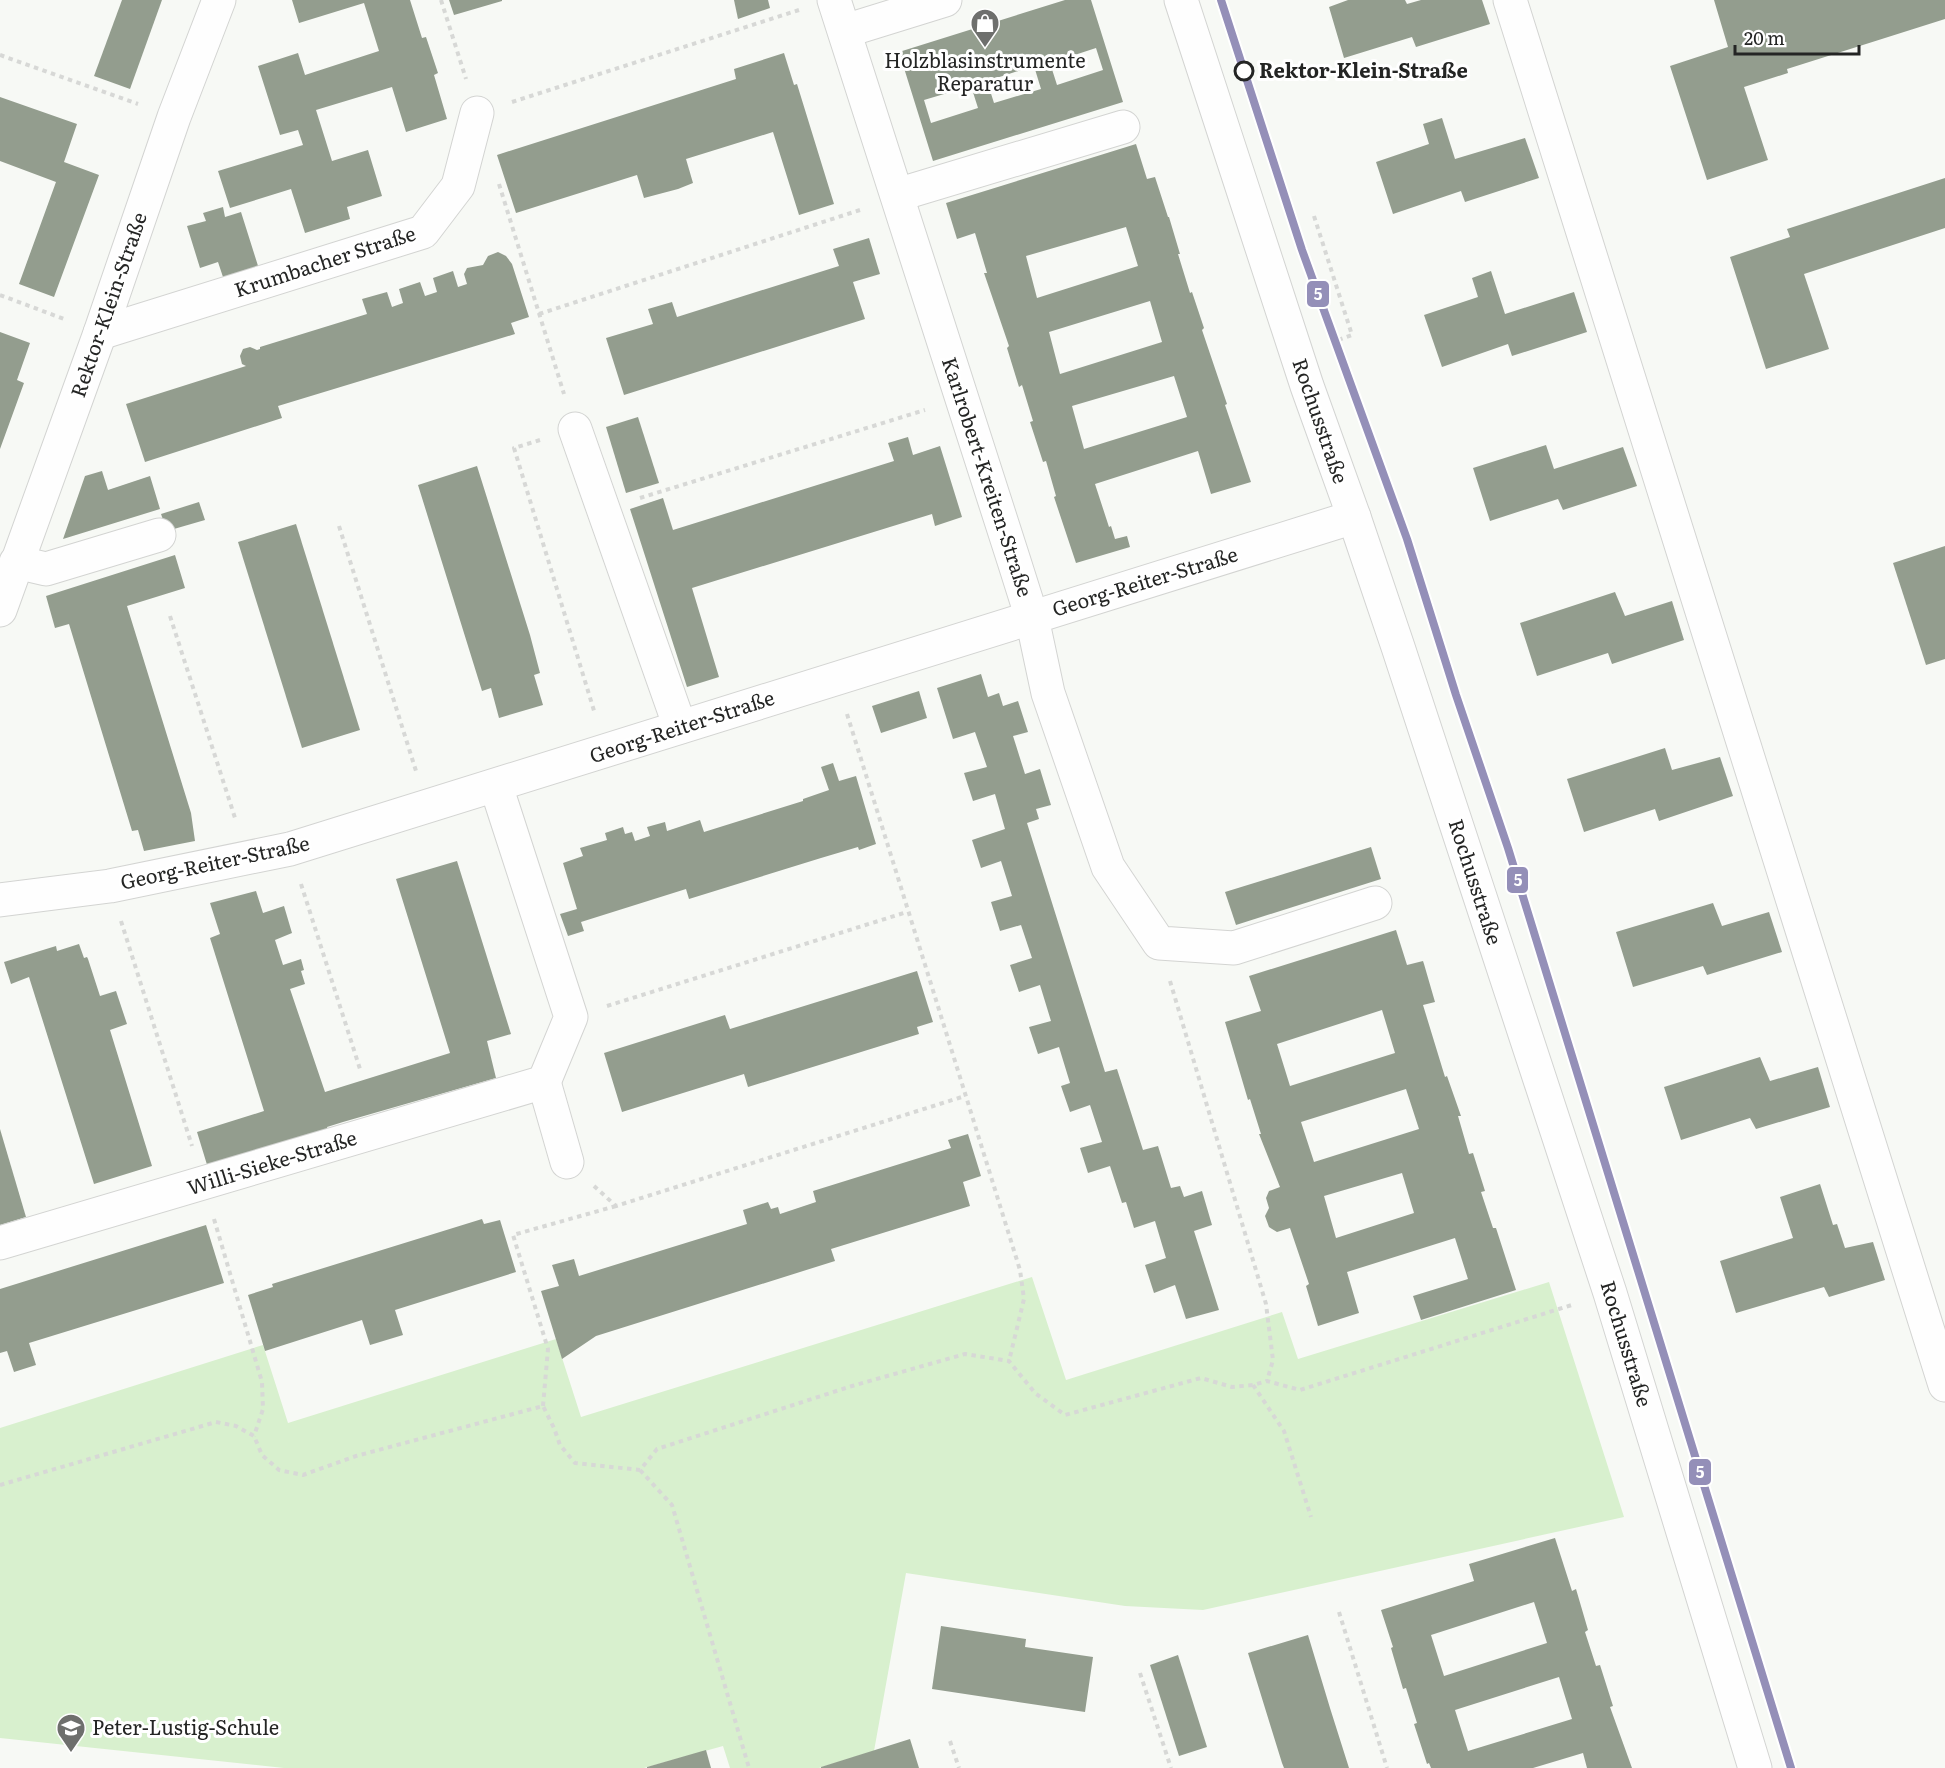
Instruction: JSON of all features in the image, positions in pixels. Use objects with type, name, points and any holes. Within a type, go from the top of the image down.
[{"type":"street","name":"Rektor-Klein-Straße","points":[[0,610],[100,333],[174,117],[219,0]]},
{"type":"street","points":[[845,31],[945,0]]},
{"type":"street","name":"Rochusstraße","points":[[1181,0],[1307,386],[1354,517],[1610,1293],[1755,1768]]},
{"type":"street","points":[[1510,0],[1945,1385]]},
{"type":"street","name":"Karlrobert-Kreiten-Straße","points":[[821,4],[845,31],[1032,618],[1048,693],[1108,867],[1159,943]]},
{"type":"street","name":"Krumbacher Straße","points":[[100,333],[423,232],[458,186],[477,113]]},
{"type":"street","points":[[897,197],[1123,127]]},
{"type":"street","points":[[575,429],[680,727]]},
{"type":"street","name":"Georg-Reiter-Straße","points":[[0,900],[110,886],[290,849],[428,808],[1354,517]]},
{"type":"street","points":[[16,562],[46,569],[159,536]]},
{"type":"street","points":[[496,786],[571,1017],[544,1082],[567,1162]]},
{"type":"street","points":[[1159,943],[1234,948],[1375,903]]},
{"type":"street","name":"Willi-Sieke-Straße","points":[[0,1243],[544,1082]]},
{"type":"path","points":[[441,0],[477,113],[821,4]]},
{"type":"path","points":[[0,55],[174,117]]},
{"type":"path","points":[[498,180],[575,429],[514,448],[606,752]]},
{"type":"path","points":[[539,314],[897,197]]},
{"type":"path","points":[[1314,216],[1344,311]]},
{"type":"path","points":[[0,295],[100,333]]},
{"type":"path","points":[[605,509],[961,399]]},
{"type":"path","points":[[339,526],[428,808]]},
{"type":"path","points":[[170,616],[247,858]]},
{"type":"path","points":[[836,679],[1020,1270],[1024,1299],[1009,1361]]},
{"type":"path","points":[[290,849],[360,1069]]},
{"type":"path","points":[[571,1017],[908,912]]},
{"type":"path","points":[[1159,943],[1266,1304],[1274,1360],[1267,1381]]},
{"type":"path","points":[[749,1768],[672,1505],[639,1470],[575,1463],[560,1445],[543,1406],[548,1348],[513,1235],[616,1206],[965,1096]]},
{"type":"path","points":[[567,1162],[616,1206]]},
{"type":"path","points":[[639,1470],[657,1449],[852,1386],[965,1354],[1009,1361],[1035,1393],[1065,1416],[1201,1378],[1232,1387],[1267,1381],[1300,1390],[1610,1293]]},
{"type":"path","points":[[1253,1385],[1284,1431],[1311,1517]]},
{"type":"path","points":[[0,1485],[216,1422],[236,1426],[254,1436],[262,1455],[279,1470],[303,1475],[356,1456],[543,1406]]},
{"type":"path","points":[[1339,1612],[1387,1768]]},
{"type":"path","points":[[1140,1673],[1171,1768]]},
{"type":"path","points":[[950,1741],[958,1768]]},
{"type":"green space","points":[[1032,1277],[1066,1380],[1282,1312],[1298,1359],[1549,1282],[1624,1517],[1203,1610],[1125,1606],[906,1573],[874,1751],[819,1768],[730,1768],[723,1746],[644,1768],[284,1768],[0,1738],[0,1428],[263,1345],[288,1423],[556,1339],[581,1417]]},
{"type":"building","points":[[122,0],[162,0],[130,89],[94,76]]},
{"type":"building","points":[[292,0],[410,0],[422,38],[426,37],[438,73],[434,75],[447,119],[406,132],[392,87],[316,110],[332,161],[368,150],[382,196],[347,207],[350,219],[305,233],[291,189],[230,208],[218,171],[303,145],[298,130],[280,135],[258,66],[298,53],[305,75],[379,51],[364,3],[299,23]]},
{"type":"building","points":[[449,0],[502,0],[502,1],[454,15]]},
{"type":"building","points":[[734,0],[768,0],[770,8],[738,19]]},
{"type":"building","points":[[1065,0],[1091,0],[1123,102],[933,161],[899,52]],"holes":[[[1096,48],[1103,70],[1057,85],[1050,63]],[[1034,66],[1041,89],[994,103],[987,81]],[[971,86],[978,108],[931,123],[924,100]]]},
{"type":"building","points":[[1348,0],[1405,0],[1407,4],[1421,0],[1482,0],[1490,24],[1416,47],[1412,37],[1344,58],[1329,7]]},
{"type":"building","points":[[1714,0],[1945,0],[1945,19],[1787,69],[1788,73],[1744,87],[1768,160],[1707,180],[1670,66],[1728,47]]},
{"type":"building","points":[[784,53],[794,85],[797,84],[834,204],[799,215],[773,132],[686,159],[693,183],[678,189],[644,198],[637,175],[516,213],[497,155],[736,79],[734,69]]},
{"type":"building","points":[[0,97],[77,124],[64,162],[99,175],[54,297],[19,284],[56,182],[0,161]]},
{"type":"building","points":[[1442,118],[1455,159],[1525,138],[1539,178],[1465,202],[1461,191],[1393,214],[1376,162],[1429,144],[1423,124]]},
{"type":"building","points":[[1136,144],[1147,179],[1155,177],[1169,217],[1190,293],[1192,292],[1204,328],[1202,330],[1251,482],[1211,494],[1198,451],[1095,484],[1115,539],[1127,536],[1130,547],[1076,563],[1054,497],[1056,496],[1046,461],[1043,462],[1030,422],[1033,421],[1022,385],[1019,387],[1007,348],[1009,346],[984,273],[987,273],[975,233],[957,239],[946,203]],"holes":[[[1126,227],[1138,266],[1037,298],[1026,256]],[[1150,301],[1162,342],[1060,374],[1049,332]],[[1174,376],[1187,417],[1084,449],[1072,406]]]},
{"type":"building","points":[[1945,178],[1945,228],[1804,274],[1829,349],[1766,369],[1730,257],[1790,237],[1787,229]]},
{"type":"building","points":[[223,207],[225,217],[241,212],[259,269],[224,280],[218,262],[200,268],[187,226],[206,221],[203,213]]},
{"type":"building","points":[[869,238],[880,274],[853,282],[865,319],[624,395],[606,338],[653,324],[648,309],[672,302],[677,317],[839,266],[833,249]]},
{"type":"building","points":[[498,252],[506,256],[512,264],[529,317],[511,323],[515,334],[278,406],[282,418],[145,462],[126,404],[246,366],[242,364],[240,356],[243,349],[250,347],[257,350],[260,347],[367,314],[362,299],[387,292],[392,307],[403,303],[399,289],[420,282],[425,296],[437,292],[433,278],[453,271],[458,287],[467,284],[464,274],[467,268],[483,265],[488,256]]},
{"type":"building","points":[[1491,271],[1505,314],[1574,292],[1587,332],[1512,356],[1508,344],[1442,367],[1424,315],[1478,297],[1472,278]]},
{"type":"building","points":[[0,332],[30,343],[17,380],[24,383],[0,449]]},
{"type":"building","points":[[638,417],[659,483],[626,493],[606,427]]},
{"type":"building","points":[[908,437],[913,455],[940,446],[962,517],[935,526],[932,514],[692,588],[719,677],[687,687],[630,509],[663,498],[673,530],[894,461],[888,443]]},
{"type":"building","points":[[1546,445],[1554,469],[1623,447],[1637,486],[1563,510],[1558,499],[1490,521],[1473,468]]},
{"type":"building","points":[[477,466],[530,635],[540,673],[534,675],[543,705],[499,718],[491,688],[482,691],[418,485]]},
{"type":"building","points":[[102,471],[108,490],[150,476],[160,509],[63,539],[85,476]]},
{"type":"building","points":[[199,502],[205,520],[167,531],[161,514]]},
{"type":"building","points":[[296,524],[360,730],[302,748],[238,542]]},
{"type":"building","points":[[1945,546],[1945,659],[1926,665],[1893,563]]},
{"type":"building","points":[[175,555],[185,588],[127,606],[191,813],[195,841],[144,851],[138,830],[132,831],[69,624],[55,628],[46,596]]},
{"type":"building","points":[[1615,592],[1625,616],[1672,601],[1684,640],[1612,664],[1608,653],[1537,676],[1520,623]]},
{"type":"building","points":[[981,674],[988,697],[999,693],[1003,706],[1018,701],[1028,732],[1013,736],[1025,774],[1040,769],[1051,805],[1036,809],[1039,819],[1027,823],[1105,1072],[1117,1069],[1143,1150],[1158,1146],[1171,1188],[1180,1186],[1184,1197],[1202,1191],[1212,1225],[1194,1231],[1219,1310],[1186,1319],[1175,1285],[1154,1293],[1145,1265],[1166,1258],[1155,1221],[1134,1228],[1126,1202],[1122,1203],[1110,1166],[1088,1173],[1080,1148],[1102,1142],[1090,1105],[1070,1112],[1061,1086],[1070,1083],[1059,1047],[1038,1054],[1029,1027],[1051,1021],[1040,985],[1019,992],[1010,965],[1032,958],[1021,925],[1000,931],[991,902],[1012,896],[1001,861],[981,868],[972,840],[1005,829],[995,794],[973,801],[964,773],[987,767],[975,732],[953,739],[937,688]]},
{"type":"building","points":[[919,691],[927,718],[881,733],[872,706]]},
{"type":"building","points":[[1665,748],[1672,770],[1720,757],[1733,796],[1659,821],[1655,809],[1584,832],[1567,779]]},
{"type":"building","points":[[833,763],[839,781],[856,776],[876,844],[859,850],[858,847],[689,899],[686,889],[581,922],[584,931],[568,936],[560,914],[577,909],[563,863],[583,856],[580,848],[607,840],[605,833],[623,827],[625,834],[632,832],[635,841],[650,836],[647,827],[665,822],[667,831],[700,820],[704,832],[803,801],[803,799],[829,790],[821,767]]},
{"type":"building","points":[[1371,847],[1381,879],[1236,925],[1225,892]]},
{"type":"building","points":[[457,861],[511,1034],[487,1041],[496,1078],[327,1127],[328,1130],[208,1168],[197,1132],[264,1111],[210,938],[220,934],[210,903],[256,891],[263,913],[284,906],[292,933],[275,940],[283,965],[301,959],[304,970],[301,971],[305,984],[290,989],[325,1092],[450,1053],[396,879]]},
{"type":"building","points":[[1713,903],[1722,926],[1769,912],[1782,952],[1707,975],[1703,966],[1633,987],[1616,932]]},
{"type":"building","points":[[1396,930],[1407,965],[1423,961],[1435,1002],[1423,1005],[1445,1077],[1447,1076],[1461,1116],[1458,1116],[1469,1154],[1473,1153],[1485,1191],[1481,1192],[1493,1228],[1496,1228],[1516,1290],[1421,1320],[1413,1296],[1468,1279],[1455,1238],[1347,1272],[1359,1313],[1318,1326],[1306,1286],[1309,1284],[1290,1228],[1277,1232],[1269,1227],[1265,1216],[1269,1208],[1266,1198],[1269,1191],[1280,1187],[1259,1134],[1261,1134],[1250,1099],[1248,1100],[1225,1022],[1261,1011],[1249,976]],"holes":[[[1382,1010],[1395,1053],[1290,1086],[1277,1044]],[[1406,1089],[1419,1129],[1314,1162],[1301,1122]],[[1402,1173],[1414,1213],[1336,1238],[1324,1196]]]},
{"type":"building","points":[[79,944],[84,958],[88,959],[100,996],[116,991],[127,1024],[110,1030],[152,1166],[94,1184],[29,977],[11,984],[4,962],[56,946],[57,951]]},
{"type":"building","points":[[917,971],[933,1022],[917,1027],[919,1034],[748,1087],[744,1074],[622,1112],[604,1053],[725,1015],[730,1029]]},
{"type":"building","points":[[1760,1057],[1770,1081],[1818,1067],[1830,1107],[1756,1129],[1750,1118],[1681,1140],[1664,1087]]},
{"type":"building","points":[[0,1129],[26,1217],[0,1225]]},
{"type":"building","points":[[968,1134],[981,1176],[963,1182],[970,1206],[831,1249],[835,1261],[596,1336],[562,1359],[541,1291],[559,1286],[552,1265],[574,1259],[579,1276],[747,1224],[743,1210],[768,1202],[771,1209],[778,1207],[780,1214],[816,1202],[813,1191],[951,1148],[948,1140]]},
{"type":"building","points":[[1820,1184],[1833,1225],[1837,1224],[1845,1248],[1873,1242],[1885,1280],[1829,1297],[1824,1287],[1736,1313],[1720,1261],[1793,1238],[1780,1197]]},
{"type":"building","points":[[482,1219],[484,1224],[500,1220],[516,1272],[395,1310],[403,1335],[370,1345],[362,1320],[265,1351],[248,1295],[273,1287],[272,1284]]},
{"type":"building","points":[[206,1225],[224,1283],[29,1343],[36,1365],[14,1372],[7,1351],[0,1353],[0,1289]]},
{"type":"building","points":[[1555,1538],[1572,1591],[1576,1589],[1588,1630],[1585,1632],[1596,1666],[1600,1665],[1613,1706],[1610,1707],[1632,1768],[1587,1768],[1583,1753],[1533,1768],[1431,1768],[1429,1763],[1427,1764],[1414,1724],[1417,1723],[1406,1688],[1403,1689],[1381,1610],[1474,1581],[1469,1564]],"holes":[[[1534,1602],[1547,1643],[1444,1676],[1431,1635]],[[1559,1677],[1572,1719],[1468,1751],[1455,1710]]]},
{"type":"building","points":[[941,1626],[1026,1639],[1025,1647],[1093,1657],[1085,1712],[932,1689]]},
{"type":"building","points":[[1308,1635],[1349,1768],[1284,1768],[1248,1653]]},
{"type":"building","points":[[1178,1655],[1207,1747],[1179,1756],[1150,1665]]},
{"type":"building","points":[[910,1739],[919,1768],[821,1768],[821,1767]]},
{"type":"building","points":[[706,1750],[711,1768],[647,1768],[647,1767]]},
{"type":"transit line","name":"5","points":[[1221,0],[1302,250],[1407,539],[1456,695],[1508,848],[1791,1768]]},
{"type":"place","name":"Holzblasinstrumente Reparatur","points":[[985,48]]},
{"type":"place","name":"Rektor-Klein-Straße","points":[[1244,71]]},
{"type":"place","name":"Peter-Lustig-Schule","points":[[71,1754]]}]
